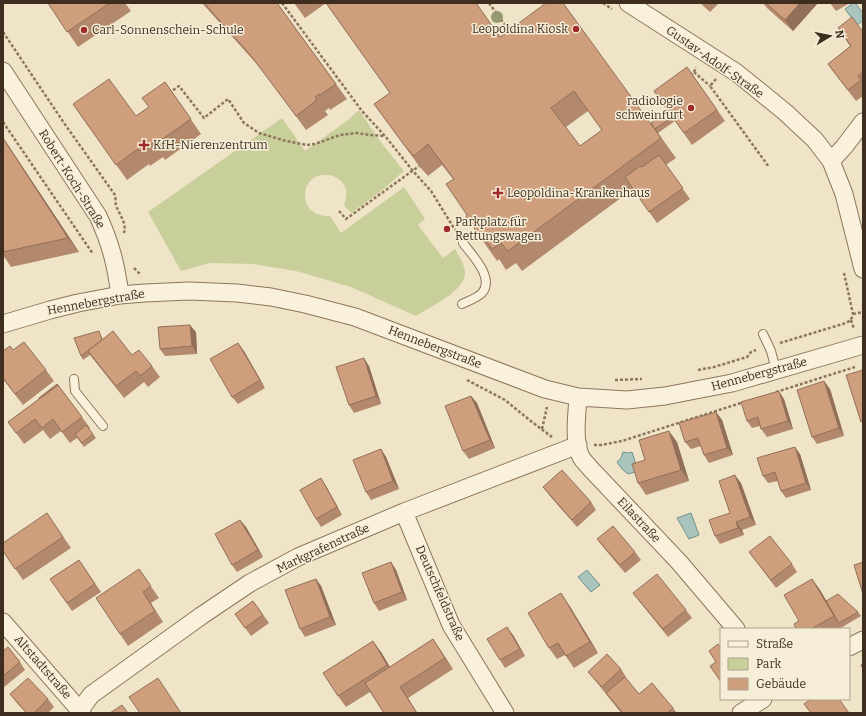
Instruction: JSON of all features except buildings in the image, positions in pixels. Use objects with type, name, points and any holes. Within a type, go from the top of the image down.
[{"type":"street","name":"Gustav-Adolf-Straße","points":[[621,7],[737,73],[785,112],[815,140],[831,161],[844,194],[863,269]]},
{"type":"street","name":"Robert-Koch-Straße","points":[[3,70],[98,216],[107,234],[112,251],[117,270],[120,295]]},
{"type":"street","points":[[831,161],[863,122]]},
{"type":"street","name":"Hennebergstraße","points":[[3,324],[78,303],[120,295],[189,291],[237,293],[271,297],[355,317],[545,388],[578,397],[627,400],[665,396],[732,382],[863,345]]},
{"type":"street","name":"Eilastraße","points":[[578,397],[576,427],[578,445],[582,458],[589,468],[678,562],[735,628]]},
{"type":"street","name":"Markgrafenstraße","points":[[80,712],[91,695],[201,616],[250,584],[298,556],[404,512],[578,445]]},
{"type":"street","name":"Deutschfeldstraße","points":[[404,512],[451,625],[505,713]]},
{"type":"street","name":"Altstadtstraße","points":[[3,622],[80,712]]},
{"type":"street","points":[[850,646],[863,640]]},
{"type":"street","points":[[741,713],[761,700]]},
{"type":"lane","points":[[462,304],[483,292],[486,279],[484,273],[463,243]]},
{"type":"lane","points":[[762,334],[771,351],[776,370]]},
{"type":"lane","points":[[74,379],[75,391],[103,426]]},
{"type":"path","points":[[282,3],[362,111],[431,191],[463,243]]},
{"type":"path","points":[[489,3],[514,37]]},
{"type":"path","points":[[603,3],[621,7]]},
{"type":"path","points":[[3,32],[64,123],[115,195],[116,205],[124,223],[125,229],[123,236]]},
{"type":"path","points":[[688,76],[694,72],[696,66]]},
{"type":"path","points":[[694,72],[710,86],[769,167]]},
{"type":"path","points":[[710,86],[716,79]]},
{"type":"path","points":[[167,95],[179,86],[204,118],[228,99],[244,122],[260,133],[286,141],[307,145],[315,144],[340,135],[356,133],[385,136]]},
{"type":"path","points":[[3,122],[94,256]]},
{"type":"path","points":[[339,211],[346,219],[419,166]]},
{"type":"path","points":[[132,263],[134,268],[141,275],[145,276]]},
{"type":"path","points":[[694,371],[747,357],[751,352],[846,323],[851,320],[854,314],[843,268]]},
{"type":"path","points":[[854,314],[863,312]]},
{"type":"path","points":[[775,393],[856,367]]},
{"type":"path","points":[[464,378],[505,400],[553,438],[578,445],[601,445],[622,441],[746,401]]},
{"type":"path","points":[[615,380],[649,379]]},
{"type":"green space","points":[[359,110],[380,141],[404,171],[380,192],[351,213],[344,205],[346,193],[344,185],[339,179],[328,175],[319,176],[311,180],[307,186],[305,194],[306,202],[311,209],[318,214],[330,216],[341,233],[404,187],[425,219],[418,225],[443,258],[455,249],[464,266],[464,279],[454,292],[416,316],[351,287],[296,271],[253,264],[210,263],[181,271],[148,212],[282,118],[305,151],[348,120]]},
{"type":"water","points":[[855,3],[863,13],[863,21],[857,25],[845,9]]},
{"type":"water","points":[[623,452],[632,452],[638,471],[628,474],[622,469],[617,462],[621,458]]},
{"type":"water","points":[[691,513],[699,535],[689,539],[677,518]]},
{"type":"water","points":[[587,570],[600,585],[591,592],[578,577]]},
{"type":"place","name":"Leopoldina Kiosk","points":[[576,29]]},
{"type":"place","name":"Carl-Sonnenschein-Schule","points":[[84,30]]},
{"type":"place","name":"radiologie schweinfurt","points":[[691,108]]},
{"type":"place","name":"KfH-Nierenzentrum","points":[[144,145]]},
{"type":"place","name":"Leopoldina-Krankenhaus","points":[[498,193]]},
{"type":"place","name":"Parkplatz für Rettungswagen","points":[[447,229]]}]
